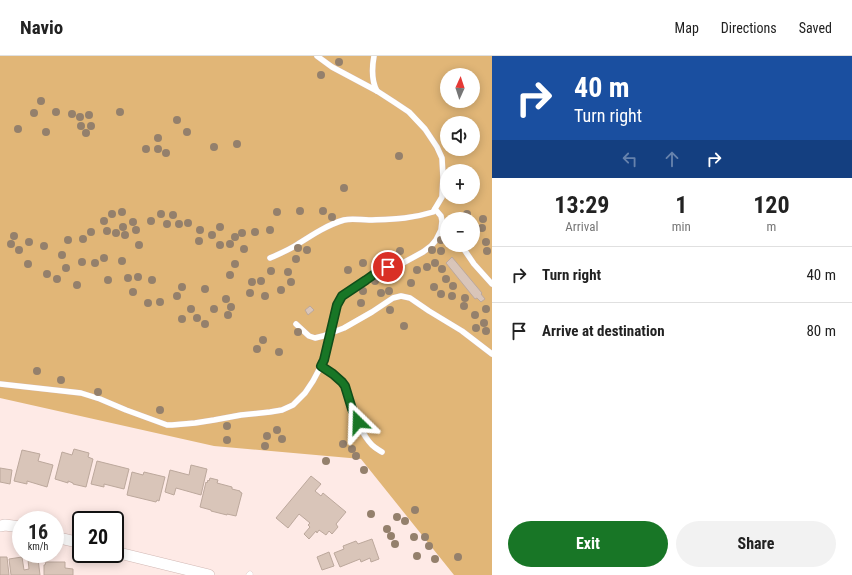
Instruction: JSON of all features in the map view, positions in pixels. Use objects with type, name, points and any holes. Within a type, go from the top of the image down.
[{"type":"street","points":[[0,526],[12,526]]},
{"type":"street","points":[[124,554],[209,575]]},
{"type":"lane","points":[[270,258],[335,223],[346,220],[398,219],[420,216],[433,212],[442,197],[442,158],[437,147],[425,129],[409,112],[377,91],[332,67],[317,56]]},
{"type":"lane","points":[[374,56],[373,78],[377,91]]},
{"type":"lane","points":[[435,209],[440,215]]},
{"type":"lane","points":[[0,384],[81,393],[172,425],[214,420],[241,414],[282,410],[293,405],[300,398],[321,366],[324,360],[337,305],[342,296],[380,270],[401,264],[423,252],[431,246],[440,232]]},
{"type":"lane","points":[[466,252],[474,264],[492,284]]},
{"type":"lane","points":[[296,324],[309,336],[315,338],[356,321],[394,298],[401,296],[410,298],[462,331],[492,354]]},
{"type":"lane","points":[[321,366],[333,374],[345,386],[352,409],[366,438],[372,445],[382,452]]},
{"type":"shaded area","points":[[0,56],[492,56],[492,575],[454,575],[361,459],[214,446],[0,398]]},
{"type":"building","points":[[452,257],[482,293],[481,294],[485,299],[481,302],[477,298],[475,299],[446,263]]},
{"type":"building","points":[[310,306],[314,310],[308,315],[305,310]]},
{"type":"building","points":[[74,449],[89,453],[88,457],[93,459],[86,487],[73,484],[68,481],[68,483],[55,479],[62,452],[72,455]]},
{"type":"building","points":[[22,450],[40,454],[38,461],[53,465],[47,487],[27,481],[27,484],[14,481]]},
{"type":"building","points":[[97,461],[129,469],[124,489],[104,484],[104,487],[91,484]]},
{"type":"building","points":[[191,465],[207,469],[201,495],[176,488],[174,495],[165,492],[170,470],[189,475]]},
{"type":"building","points":[[0,468],[12,470],[10,484],[0,482]]},
{"type":"building","points":[[132,472],[143,475],[144,472],[165,477],[159,501],[157,500],[156,502],[127,495]]},
{"type":"building","points":[[311,476],[321,484],[315,491],[321,496],[323,493],[346,512],[336,524],[338,527],[332,534],[329,531],[326,535],[319,530],[317,533],[316,531],[309,539],[304,534],[310,527],[308,525],[310,523],[299,514],[288,528],[276,518]]},
{"type":"building","points":[[210,478],[218,480],[217,483],[232,487],[232,489],[242,493],[236,516],[211,511],[200,507],[206,482],[207,483],[208,480],[209,481]]},
{"type":"building","points":[[372,539],[379,559],[371,562],[370,558],[361,562],[360,559],[340,567],[334,553],[344,549],[343,546],[356,541],[358,544]]},
{"type":"building","points":[[329,552],[334,566],[322,570],[317,557]]},
{"type":"building","points":[[0,557],[7,557],[9,575],[0,575]]},
{"type":"building","points":[[9,559],[12,559],[12,563],[23,563],[24,570],[29,569],[28,563],[38,563],[40,575],[11,575]]},
{"type":"building","points":[[65,562],[65,568],[73,569],[73,575],[44,575],[46,563]]},
{"type":"route","points":[[358,422],[352,409],[345,386],[333,374],[321,366],[324,360],[337,305],[342,296],[373,274],[388,267]]}]
